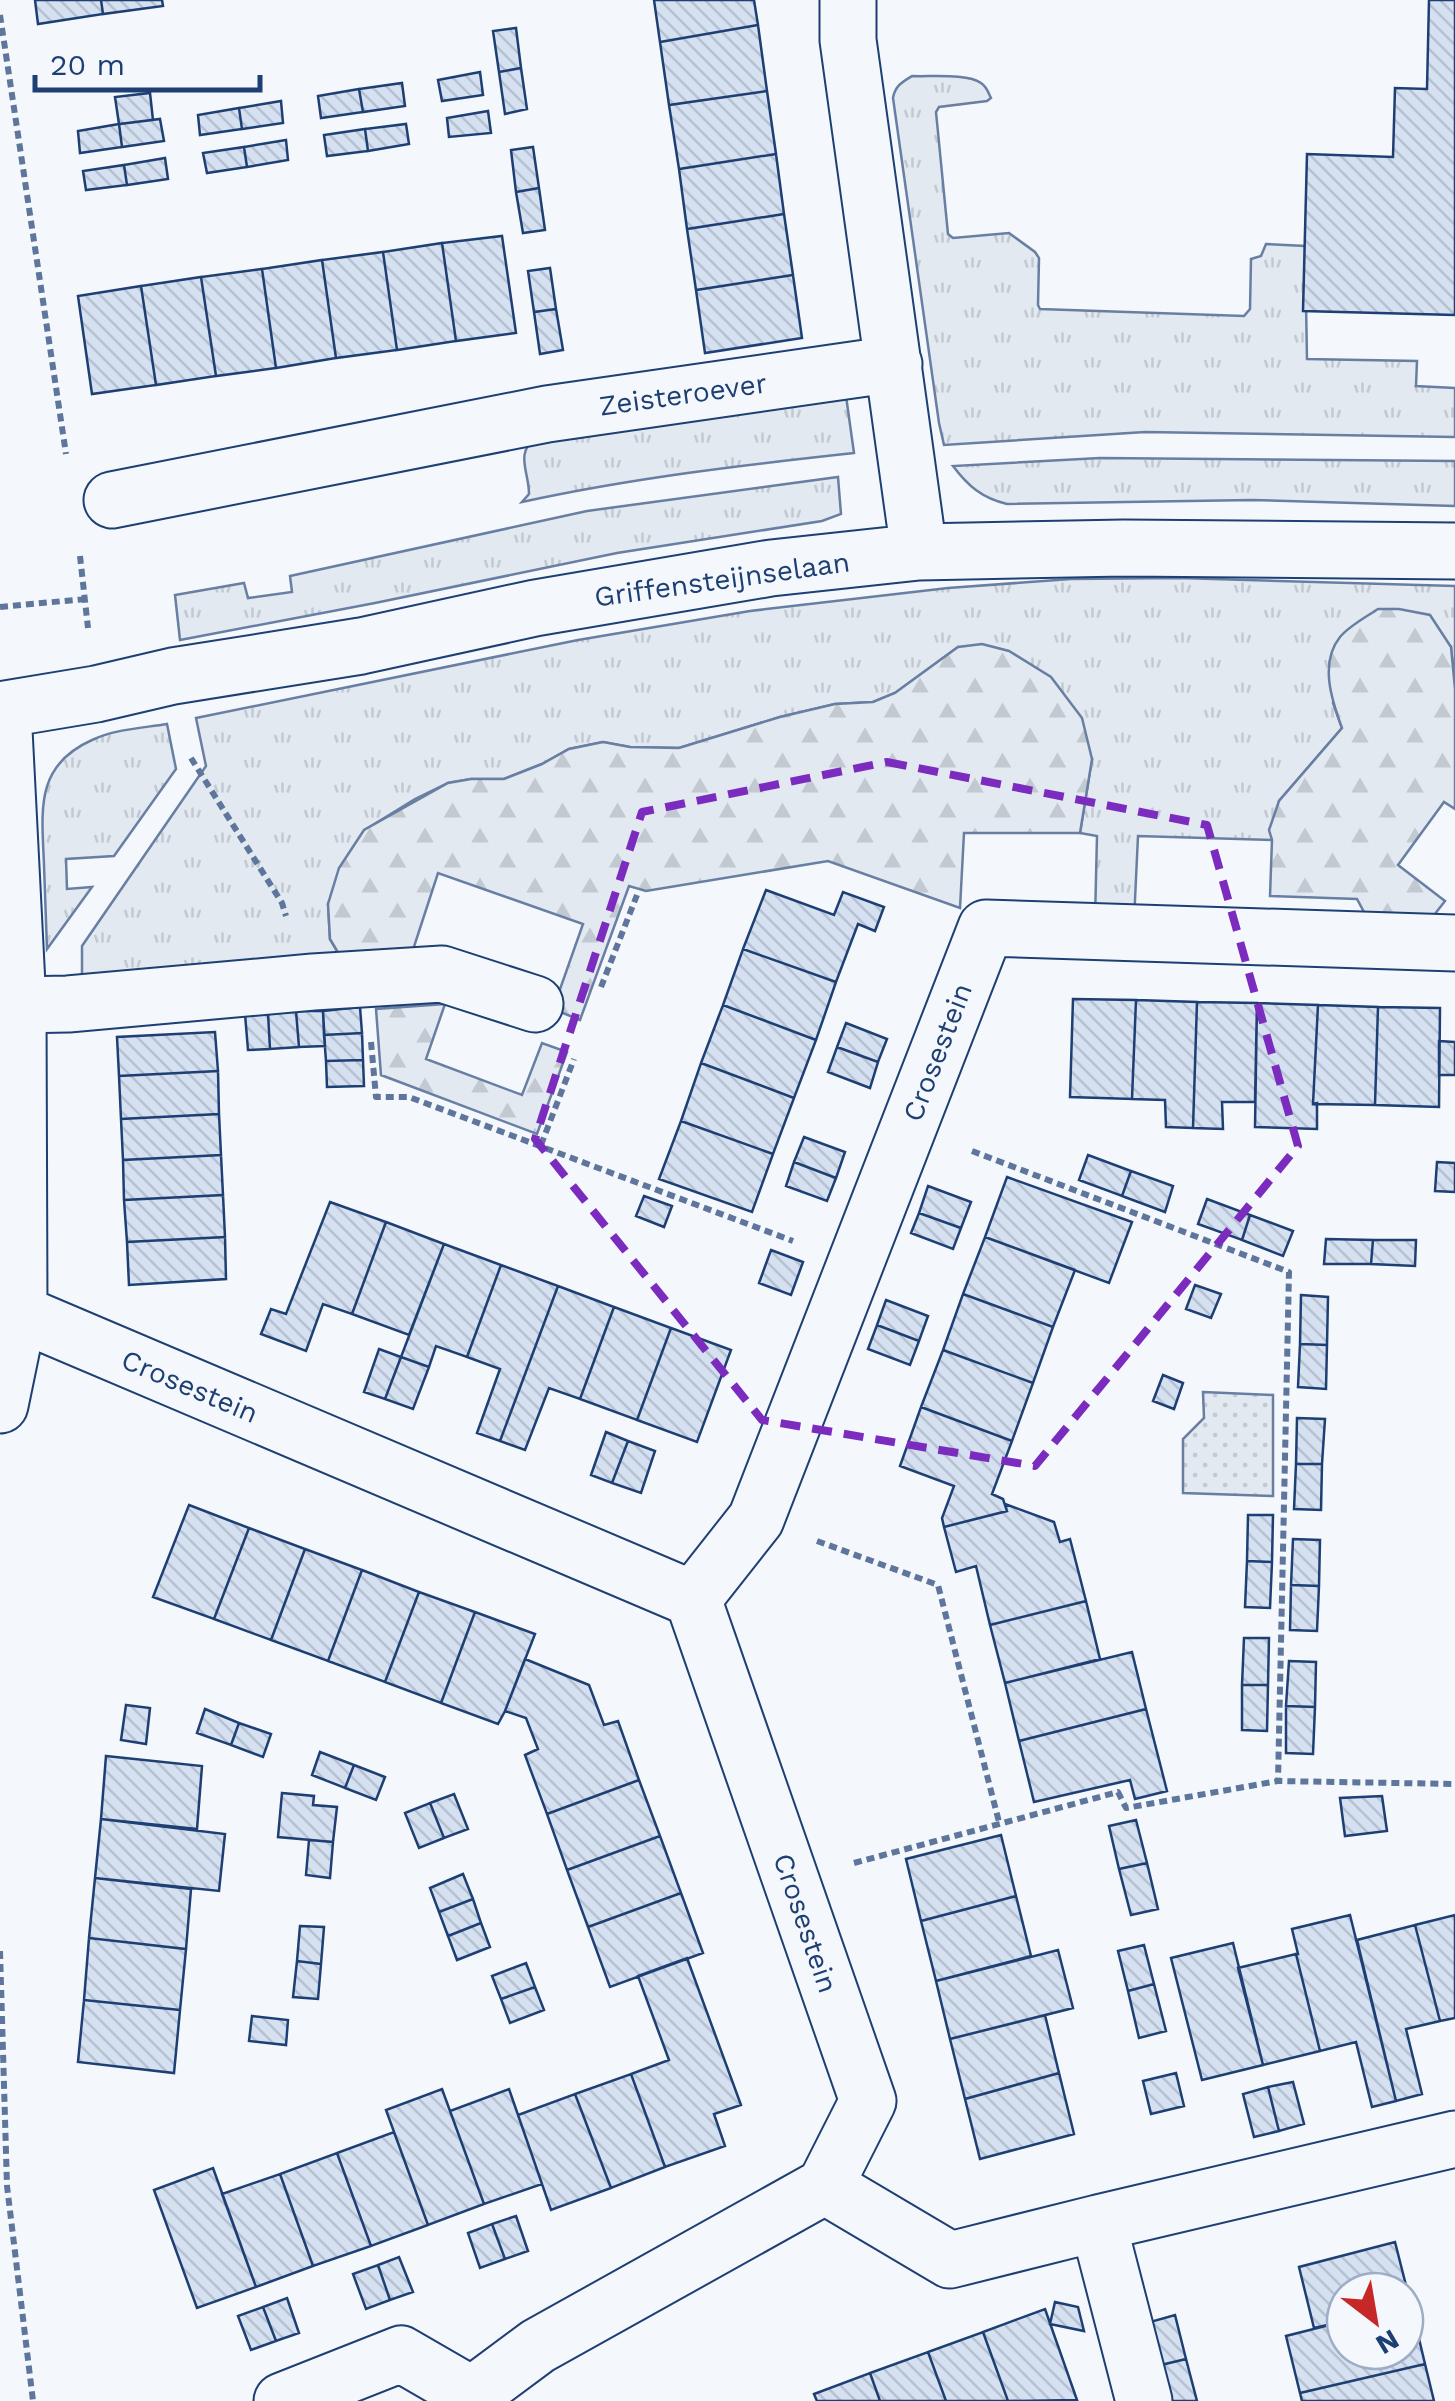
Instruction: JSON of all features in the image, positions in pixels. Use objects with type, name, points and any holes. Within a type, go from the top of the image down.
[{"type":"street","points":[[848,0],[848,40],[919,552]]},
{"type":"street","name":"Zeisteroever","points":[[112,500],[548,414],[894,364]]},
{"type":"street","name":"Griffensteijnselaan","points":[[1,710],[174,676],[361,646],[535,608],[770,568],[919,552],[1124,548],[1455,552]]},
{"type":"street","points":[[0,1405],[19,1313],[18,1004],[1,710]]},
{"type":"street","name":"Crosestein","points":[[693,1599],[756,1519],[986,928],[1455,944]]},
{"type":"street","points":[[18,1004],[68,1004],[442,974],[535,1004]]},
{"type":"street","name":"Crosestein","points":[[19,1313],[693,1599],[868,2101],[825,2186]]},
{"type":"street","points":[[282,2401],[401,2354],[471,2398],[538,2346],[825,2186],[950,2260],[1455,2139]]},
{"type":"street","points":[[1098,2224],[1144,2401]]},
{"type":"path","points":[[0,15],[67,461]]},
{"type":"path","points":[[80,551],[96,694]]},
{"type":"path","points":[[0,608],[85,600]]},
{"type":"path","points":[[191,758],[282,903],[290,931],[339,980],[376,1097],[410,1097],[855,1264]]},
{"type":"path","points":[[908,1127],[1288,1272],[1278,1782]]},
{"type":"path","points":[[756,1519],[938,1585],[998,1822]]},
{"type":"path","points":[[791,1880],[1118,1792],[1126,1808],[1278,1782],[1455,1784]]},
{"type":"path","points":[[0,1951],[7,2186],[33,2401]]},
{"type":"highlighted area","points":[[887,762],[1207,825],[1298,1146],[1035,1466],[762,1420],[535,1139],[642,812]]},
{"type":"green space","points":[[912,76],[967,78],[987,90],[991,98],[987,101],[939,107],[936,112],[948,234],[953,238],[1009,233],[1035,252],[1039,258],[1040,309],[1244,316],[1250,309],[1251,259],[1261,256],[1266,244],[1305,246],[1307,359],[1417,361],[1416,386],[1455,388],[1455,437],[1145,432],[944,445],[893,98],[897,87]]},
{"type":"green space","points":[[846,396],[854,453],[646,479],[522,502],[529,494],[524,457],[535,438]]},
{"type":"green space","points":[[1100,458],[1455,461],[1455,506],[1252,500],[1007,504],[976,490],[953,466]]},
{"type":"green space","points":[[838,477],[841,514],[822,521],[617,553],[180,640],[175,595],[244,583],[248,598],[292,592],[290,576],[587,511]]},
{"type":"green space","points":[[1071,579],[1455,586],[1455,689],[1451,647],[1333,703],[1342,728],[1279,801],[1272,840],[1138,836],[1134,921],[1095,920],[1097,836],[1080,833],[1092,759],[958,647],[895,693],[873,702],[835,704],[780,717],[679,748],[603,742],[569,749],[504,779],[448,783],[415,799],[365,830],[328,904],[330,939],[346,966],[82,976],[82,946],[206,766],[196,718],[578,640],[750,611],[948,588]]},
{"type":"green space","points":[[1378,609],[1430,615],[1451,647],[1455,809],[1444,802],[1398,865],[1445,901],[1424,928],[1372,927],[1357,899],[1270,896],[1269,830],[1279,801],[1342,728],[1329,682],[1334,647],[1348,629]]},
{"type":"green space","points":[[982,644],[1009,651],[1051,677],[1082,718],[1092,759],[1080,833],[964,833],[960,908],[828,861],[646,891],[629,886],[580,1020],[553,1009],[583,924],[438,873],[409,962],[346,966],[330,939],[328,904],[339,868],[364,830],[448,783],[504,779],[569,749],[603,742],[679,748],[780,717],[835,704],[873,702],[895,693],[958,647]]},
{"type":"green space","points":[[167,724],[176,769],[114,856],[66,859],[67,889],[92,887],[47,949],[42,826],[51,777],[73,751],[92,740]]},
{"type":"green space","points":[[445,1004],[426,1059],[522,1095],[542,1043],[567,1052],[537,1134],[381,1075],[376,1009]]},
{"type":"green space","points":[[1203,1392],[1273,1395],[1273,1496],[1183,1493],[1183,1439],[1204,1418]]},
{"type":"building","points":[[35,0],[101,0],[103,14],[38,24]]},
{"type":"building","points":[[101,0],[162,0],[163,6],[103,14]]},
{"type":"building","points":[[654,0],[754,0],[758,25],[660,42]]},
{"type":"building","points":[[1429,0],[1455,0],[1455,315],[1303,311],[1307,154],[1393,157],[1395,88],[1427,89]]},
{"type":"building","points":[[758,25],[767,91],[669,105],[660,42]]},
{"type":"building","points":[[516,28],[521,68],[499,72],[493,31]]},
{"type":"building","points":[[521,68],[527,109],[505,114],[499,72]]},
{"type":"building","points":[[480,72],[483,95],[442,101],[438,80]]},
{"type":"building","points":[[402,83],[405,106],[363,112],[359,89]]},
{"type":"building","points":[[359,89],[363,112],[321,118],[318,96]]},
{"type":"building","points":[[767,91],[776,154],[679,169],[669,105]]},
{"type":"building","points":[[150,93],[153,120],[119,124],[115,97]]},
{"type":"building","points":[[281,101],[283,123],[242,129],[239,108]]},
{"type":"building","points":[[239,108],[242,129],[200,135],[198,115]]},
{"type":"building","points":[[488,111],[491,133],[449,137],[447,118]]},
{"type":"building","points":[[160,119],[164,141],[122,147],[119,124]]},
{"type":"building","points":[[119,124],[122,147],[80,153],[78,131]]},
{"type":"building","points":[[406,124],[409,144],[368,151],[365,129]]},
{"type":"building","points":[[365,129],[368,151],[327,156],[324,135]]},
{"type":"building","points":[[286,140],[288,160],[247,167],[244,147]]},
{"type":"building","points":[[244,147],[247,167],[207,173],[203,153]]},
{"type":"building","points":[[533,147],[539,188],[516,192],[511,150]]},
{"type":"building","points":[[776,154],[784,214],[687,229],[679,169]]},
{"type":"building","points":[[165,158],[168,179],[127,185],[124,165]]},
{"type":"building","points":[[124,165],[127,185],[86,190],[83,171]]},
{"type":"building","points":[[539,188],[545,230],[523,233],[516,192]]},
{"type":"building","points":[[784,214],[793,275],[696,290],[687,229]]},
{"type":"building","points":[[502,236],[516,333],[456,341],[442,243]]},
{"type":"building","points":[[442,243],[456,341],[397,350],[383,252]]},
{"type":"building","points":[[383,252],[397,350],[336,358],[322,260]]},
{"type":"building","points":[[322,260],[336,358],[276,368],[262,269]]},
{"type":"building","points":[[550,268],[556,309],[534,312],[528,271]]},
{"type":"building","points":[[262,269],[276,368],[216,376],[201,277]]},
{"type":"building","points":[[793,275],[802,338],[705,353],[696,290]]},
{"type":"building","points":[[201,277],[216,376],[156,385],[141,286]]},
{"type":"building","points":[[141,286],[156,385],[92,394],[78,296]]},
{"type":"building","points":[[556,309],[563,350],[540,354],[534,312]]},
{"type":"building","points":[[766,890],[834,915],[843,892],[884,907],[875,931],[858,924],[836,982],[743,949]]},
{"type":"building","points":[[743,949],[836,982],[816,1040],[723,1005]]},
{"type":"building","points":[[1073,999],[1136,1000],[1132,1099],[1070,1097]]},
{"type":"building","points":[[1136,1000],[1197,1002],[1193,1128],[1166,1127],[1165,1100],[1132,1099]]},
{"type":"building","points":[[1197,1002],[1257,1003],[1255,1102],[1222,1102],[1223,1129],[1193,1128]]},
{"type":"building","points":[[1257,1003],[1318,1005],[1313,1104],[1317,1103],[1317,1129],[1255,1127]]},
{"type":"building","points":[[723,1005],[816,1040],[794,1098],[701,1063]]},
{"type":"building","points":[[1318,1005],[1378,1007],[1375,1105],[1313,1104]]},
{"type":"building","points":[[360,1007],[362,1033],[324,1035],[323,1011]]},
{"type":"building","points":[[1378,1007],[1440,1008],[1439,1107],[1375,1105]]},
{"type":"building","points":[[296,1011],[299,1047],[270,1049],[268,1013]]},
{"type":"building","points":[[296,1011],[323,1011],[325,1046],[299,1047]]},
{"type":"building","points":[[268,1013],[270,1049],[248,1050],[245,1014]]},
{"type":"building","points":[[846,1023],[887,1039],[878,1062],[837,1047]]},
{"type":"building","points":[[215,1032],[218,1071],[119,1076],[117,1037]]},
{"type":"building","points":[[362,1033],[363,1060],[326,1061],[324,1035]]},
{"type":"building","points":[[1439,1041],[1455,1042],[1455,1075],[1439,1075]]},
{"type":"building","points":[[837,1047],[878,1062],[870,1088],[828,1072]]},
{"type":"building","points":[[363,1060],[364,1086],[327,1087],[326,1061]]},
{"type":"building","points":[[701,1063],[794,1098],[773,1154],[681,1121]]},
{"type":"building","points":[[218,1071],[219,1114],[121,1119],[119,1076]]},
{"type":"building","points":[[219,1114],[221,1155],[123,1160],[121,1119]]},
{"type":"building","points":[[681,1121],[773,1154],[752,1212],[659,1179]]},
{"type":"building","points":[[804,1137],[845,1152],[836,1178],[794,1162]]},
{"type":"building","points":[[221,1155],[223,1195],[124,1200],[123,1160]]},
{"type":"building","points":[[1088,1155],[1131,1171],[1122,1196],[1079,1180]]},
{"type":"building","points":[[794,1162],[836,1178],[827,1201],[786,1186]]},
{"type":"building","points":[[1437,1162],[1455,1163],[1455,1192],[1435,1191]]},
{"type":"building","points":[[1131,1171],[1173,1186],[1165,1212],[1122,1196]]},
{"type":"building","points":[[1007,1177],[1132,1222],[1109,1283],[985,1237]]},
{"type":"building","points":[[928,1186],[971,1202],[961,1228],[919,1213]]},
{"type":"building","points":[[223,1195],[225,1237],[127,1242],[124,1200]]},
{"type":"building","points":[[644,1196],[672,1206],[664,1227],[636,1216]]},
{"type":"building","points":[[1207,1199],[1250,1215],[1242,1240],[1198,1224]]},
{"type":"building","points":[[330,1202],[386,1222],[352,1314],[323,1304],[306,1351],[261,1334],[271,1309],[286,1314]]},
{"type":"building","points":[[919,1213],[961,1228],[953,1249],[911,1233]]},
{"type":"building","points":[[1250,1215],[1293,1231],[1283,1256],[1242,1240]]},
{"type":"building","points":[[386,1222],[444,1244],[409,1335],[352,1314]]},
{"type":"building","points":[[225,1237],[226,1279],[129,1285],[127,1242]]},
{"type":"building","points":[[985,1237],[1075,1270],[1053,1327],[963,1294]]},
{"type":"building","points":[[1326,1239],[1373,1240],[1371,1264],[1324,1264]]},
{"type":"building","points":[[1373,1240],[1416,1240],[1415,1266],[1371,1264]]},
{"type":"building","points":[[444,1244],[501,1265],[467,1357],[436,1346],[429,1367],[401,1357]]},
{"type":"building","points":[[771,1250],[803,1262],[791,1295],[759,1283]]},
{"type":"building","points":[[501,1265],[558,1286],[500,1441],[477,1433],[500,1369],[467,1357]]},
{"type":"building","points":[[1195,1285],[1221,1294],[1211,1318],[1186,1309]]},
{"type":"building","points":[[558,1286],[614,1307],[580,1399],[549,1388],[525,1450],[500,1441]]},
{"type":"building","points":[[963,1294],[1053,1327],[1033,1383],[943,1350]]},
{"type":"building","points":[[1301,1295],[1328,1297],[1327,1345],[1300,1344]]},
{"type":"building","points":[[886,1300],[928,1316],[919,1341],[877,1325]]},
{"type":"building","points":[[614,1307],[671,1328],[637,1420],[580,1399]]},
{"type":"building","points":[[877,1325],[919,1341],[910,1365],[868,1349]]},
{"type":"building","points":[[671,1328],[731,1350],[697,1442],[637,1420]]},
{"type":"building","points":[[1300,1344],[1327,1345],[1326,1389],[1298,1387]]},
{"type":"building","points":[[379,1349],[401,1357],[385,1399],[364,1392]]},
{"type":"building","points":[[943,1350],[1033,1383],[1012,1441],[921,1407]]},
{"type":"building","points":[[401,1357],[429,1367],[413,1409],[385,1399]]},
{"type":"building","points":[[1163,1375],[1183,1383],[1174,1409],[1153,1401]]},
{"type":"building","points":[[921,1407],[1012,1441],[992,1494],[1003,1499],[1007,1511],[944,1527],[942,1518],[954,1486],[900,1466]]},
{"type":"building","points":[[1297,1418],[1325,1419],[1322,1464],[1296,1464]]},
{"type":"building","points":[[606,1432],[628,1441],[612,1483],[591,1475]]},
{"type":"building","points":[[628,1441],[655,1451],[641,1493],[612,1483]]},
{"type":"building","points":[[1296,1464],[1322,1464],[1321,1510],[1294,1509]]},
{"type":"building","points":[[1005,1504],[1054,1522],[1060,1542],[1070,1539],[1086,1601],[990,1625],[976,1566],[956,1572],[944,1527],[1007,1511]]},
{"type":"building","points":[[189,1505],[249,1528],[214,1619],[153,1597]]},
{"type":"building","points":[[1248,1515],[1273,1515],[1272,1562],[1247,1561]]},
{"type":"building","points":[[249,1528],[305,1549],[271,1640],[214,1619]]},
{"type":"building","points":[[1293,1539],[1320,1540],[1319,1586],[1291,1585]]},
{"type":"building","points":[[305,1549],[362,1570],[328,1661],[271,1640]]},
{"type":"building","points":[[1247,1561],[1272,1562],[1270,1608],[1245,1607]]},
{"type":"building","points":[[362,1570],[419,1592],[385,1682],[328,1661]]},
{"type":"building","points":[[1291,1585],[1319,1586],[1317,1631],[1290,1630]]},
{"type":"building","points":[[419,1592],[475,1612],[441,1703],[385,1682]]},
{"type":"building","points":[[1086,1601],[1100,1659],[1005,1683],[990,1625]]},
{"type":"building","points":[[475,1612],[535,1634],[498,1724],[441,1703]]},
{"type":"building","points":[[1244,1638],[1269,1638],[1268,1685],[1242,1685]]},
{"type":"building","points":[[1132,1652],[1146,1709],[1019,1741],[1005,1683]]},
{"type":"building","points":[[525,1659],[589,1685],[604,1725],[618,1721],[639,1780],[547,1814],[525,1755],[538,1749],[526,1718],[505,1711]]},
{"type":"building","points":[[1289,1661],[1316,1662],[1315,1707],[1286,1706]]},
{"type":"building","points":[[1242,1685],[1268,1685],[1267,1731],[1242,1730]]},
{"type":"building","points":[[126,1705],[150,1708],[146,1744],[121,1740]]},
{"type":"building","points":[[1286,1706],[1315,1707],[1313,1754],[1286,1753]]},
{"type":"building","points":[[205,1709],[239,1723],[231,1745],[197,1733]]},
{"type":"building","points":[[1146,1709],[1167,1791],[1135,1799],[1130,1780],[1034,1802],[1019,1741]]},
{"type":"building","points":[[239,1723],[271,1734],[263,1757],[231,1745]]},
{"type":"building","points":[[320,1752],[354,1765],[345,1788],[312,1775]]},
{"type":"building","points":[[106,1756],[202,1766],[197,1829],[101,1819]]},
{"type":"building","points":[[354,1765],[385,1777],[376,1800],[345,1788]]},
{"type":"building","points":[[639,1780],[660,1836],[567,1870],[547,1814]]},
{"type":"building","points":[[282,1793],[314,1796],[313,1805],[337,1807],[333,1842],[278,1837]]},
{"type":"building","points":[[454,1794],[468,1829],[444,1838],[430,1803]]},
{"type":"building","points":[[1382,1796],[1387,1831],[1345,1836],[1340,1798]]},
{"type":"building","points":[[430,1803],[444,1838],[419,1848],[405,1813]]},
{"type":"building","points":[[101,1819],[225,1834],[219,1891],[95,1878]]},
{"type":"building","points":[[1136,1820],[1147,1863],[1119,1869],[1109,1826]]},
{"type":"building","points":[[1001,1835],[1016,1896],[921,1921],[906,1859]]},
{"type":"building","points":[[660,1836],[681,1893],[588,1927],[567,1870]]},
{"type":"building","points":[[309,1840],[333,1842],[330,1878],[306,1875]]},
{"type":"building","points":[[1147,1863],[1158,1909],[1131,1915],[1119,1869]]},
{"type":"building","points":[[463,1874],[473,1899],[439,1912],[430,1888]]},
{"type":"building","points":[[95,1878],[191,1889],[186,1949],[89,1938]]},
{"type":"building","points":[[681,1893],[703,1953],[610,1987],[588,1927]]},
{"type":"building","points":[[1016,1896],[1031,1956],[936,1981],[921,1921]]},
{"type":"building","points":[[473,1899],[481,1923],[448,1936],[439,1912]]},
{"type":"building","points":[[1350,1915],[1396,2101],[1372,2107],[1356,2042],[1320,2051],[1292,1929]]},
{"type":"building","points":[[1455,1915],[1455,2018],[1440,2021],[1415,1925]]},
{"type":"building","points":[[481,1923],[490,1947],[457,1960],[448,1936]]},
{"type":"building","points":[[1415,1925],[1440,2021],[1406,2029],[1422,2094],[1396,2101],[1357,1940]]},
{"type":"building","points":[[300,1926],[324,1927],[321,1964],[297,1961]]},
{"type":"building","points":[[89,1938],[186,1949],[180,2010],[84,2000]]},
{"type":"building","points":[[1233,1943],[1263,2065],[1202,2080],[1171,1958]]},
{"type":"building","points":[[1144,1945],[1154,1984],[1128,1991],[1118,1951]]},
{"type":"building","points":[[1058,1950],[1073,2008],[950,2039],[936,1981]]},
{"type":"building","points":[[1296,1954],[1320,2051],[1263,2065],[1238,1968]]},
{"type":"building","points":[[687,1958],[741,2105],[714,2114],[725,2146],[665,2167],[631,2074],[669,2060],[638,1976]]},
{"type":"building","points":[[297,1961],[321,1964],[318,1999],[293,1997]]},
{"type":"building","points":[[526,1963],[535,1987],[501,1999],[492,1976]]},
{"type":"building","points":[[1154,1984],[1166,2031],[1139,2038],[1128,1991]]},
{"type":"building","points":[[535,1987],[544,2010],[510,2023],[501,1999]]},
{"type":"building","points":[[84,2000],[180,2010],[174,2073],[78,2062]]},
{"type":"building","points":[[1045,2015],[1059,2073],[965,2099],[950,2039]]},
{"type":"building","points":[[252,2016],[288,2020],[286,2045],[249,2041]]},
{"type":"building","points":[[1059,2073],[1074,2134],[980,2159],[965,2099]]},
{"type":"building","points":[[1176,2073],[1184,2106],[1151,2114],[1143,2081]]},
{"type":"building","points":[[631,2074],[665,2167],[611,2188],[575,2094]]},
{"type":"building","points":[[1293,2082],[1304,2124],[1279,2131],[1268,2087]]},
{"type":"building","points":[[1268,2087],[1279,2131],[1254,2137],[1243,2094]]},
{"type":"building","points":[[442,2089],[484,2204],[428,2225],[386,2110]]},
{"type":"building","points":[[509,2089],[542,2184],[484,2204],[450,2111]]},
{"type":"building","points":[[575,2094],[611,2188],[551,2210],[518,2115]]},
{"type":"building","points":[[394,2132],[428,2225],[371,2246],[337,2153]]},
{"type":"building","points":[[337,2153],[371,2246],[313,2266],[280,2174]]},
{"type":"building","points":[[213,2168],[256,2287],[197,2308],[154,2190]]},
{"type":"building","points":[[280,2174],[313,2266],[256,2287],[222,2194]]},
{"type":"building","points":[[516,2216],[528,2251],[505,2259],[492,2224]]},
{"type":"building","points":[[492,2224],[505,2259],[480,2268],[468,2233]]},
{"type":"building","points":[[1395,2242],[1402,2271],[1325,2271],[1325,2326],[1314,2328],[1299,2267]]},
{"type":"building","points":[[399,2257],[413,2292],[390,2300],[378,2265]]},
{"type":"building","points":[[378,2265],[390,2300],[366,2309],[353,2274]]},
{"type":"building","points":[[287,2298],[299,2333],[276,2341],[263,2307]]},
{"type":"building","points":[[1055,2302],[1078,2307],[1084,2331],[1050,2324]]},
{"type":"building","points":[[263,2307],[276,2341],[251,2350],[238,2316]]},
{"type":"building","points":[[1045,2309],[1077,2400],[1008,2401],[983,2332]]},
{"type":"building","points":[[1175,2315],[1186,2359],[1161,2365],[1150,2322]]},
{"type":"building","points":[[1325,2326],[1325,2371],[1395,2371],[1300,2393],[1286,2336]]},
{"type":"building","points":[[983,2332],[1008,2401],[946,2401],[928,2352]]},
{"type":"building","points":[[928,2352],[946,2401],[880,2401],[870,2373]]},
{"type":"building","points":[[1186,2359],[1197,2401],[1170,2401],[1161,2365]]},
{"type":"building","points":[[1425,2364],[1434,2401],[1302,2401],[1300,2393],[1395,2371],[1425,2371]]},
{"type":"building","points":[[870,2373],[880,2401],[817,2401],[814,2394]]}]
